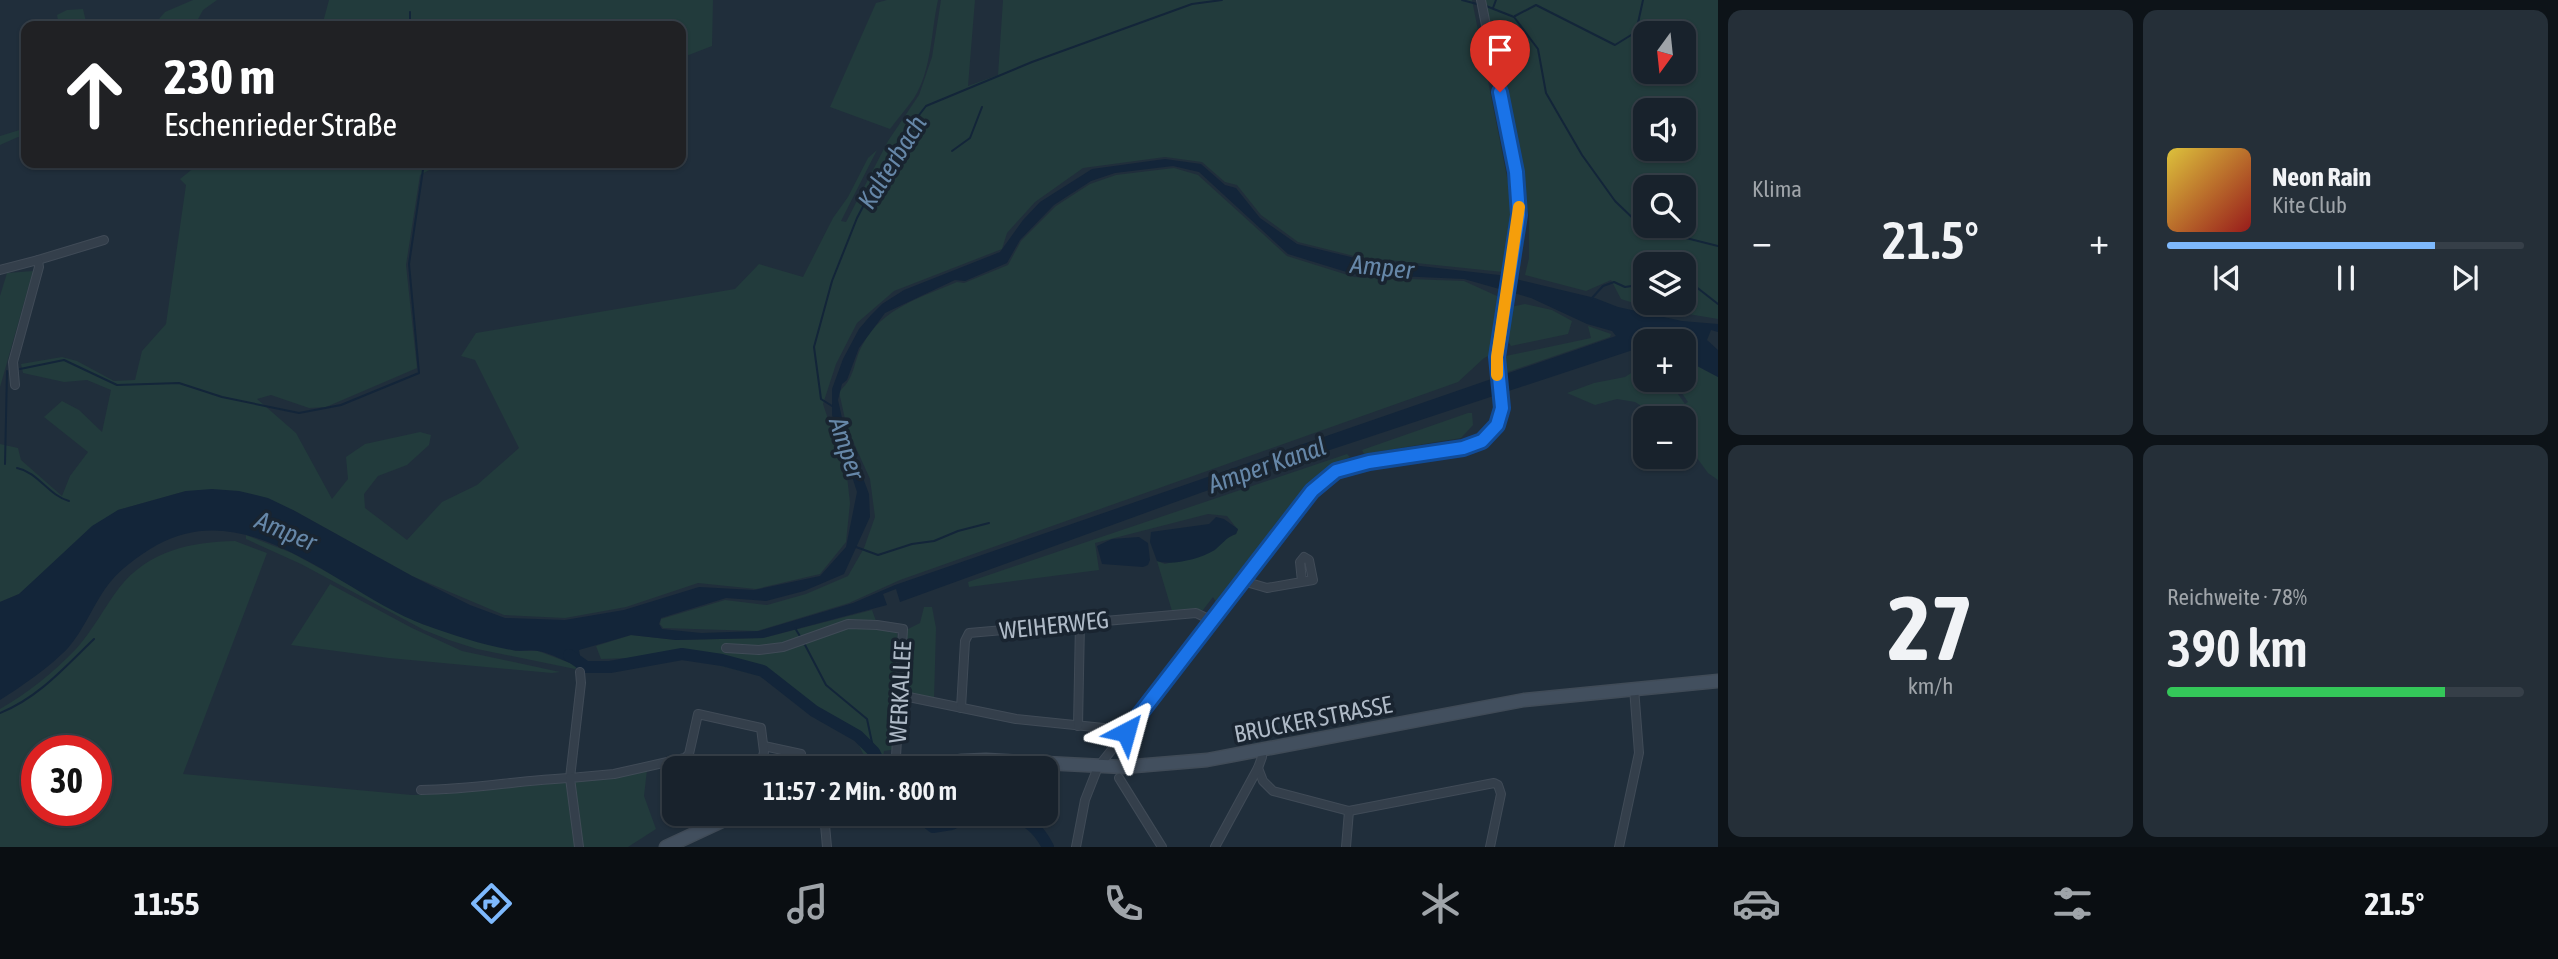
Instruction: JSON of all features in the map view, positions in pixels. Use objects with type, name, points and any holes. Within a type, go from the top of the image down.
[{"type":"main road","name":"BRUCKER STRASSE","points":[[1058,765],[1097,767],[1196,761],[1262,751],[1524,700],[1718,681]]},
{"type":"main road","points":[[666,847],[711,826]]},
{"type":"street","points":[[1076,847],[1085,800],[1097,767],[1312,491],[1336,471],[1369,462],[1463,448],[1482,441],[1497,425],[1502,408],[1497,357],[1519,215],[1519,192],[1481,0]]},
{"type":"street","points":[[0,270],[104,240]]},
{"type":"street","points":[[15,385],[13,362],[39,267],[38,260]]},
{"type":"street","points":[[1243,580],[1267,588],[1302,582]]},
{"type":"street","name":"WEIHERWEG","points":[[961,708],[965,641],[970,633],[1196,613],[1213,621]]},
{"type":"street","points":[[1078,726],[1080,622]]},
{"type":"street","name":"WERKALLEE","points":[[726,648],[759,650],[783,647],[848,624],[903,629],[897,756]]},
{"type":"street","points":[[579,847],[570,778],[580,672]]},
{"type":"street","points":[[1619,847],[1639,753],[1634,688]]},
{"type":"street","points":[[899,695],[1016,719],[1126,732]]},
{"type":"street","points":[[421,790],[614,774],[685,758],[689,754],[698,714],[757,726],[763,732],[762,756]]},
{"type":"street","points":[[764,746],[802,754]]},
{"type":"street","points":[[1215,847],[1258,768],[1262,751]]},
{"type":"street","points":[[1258,768],[1263,781],[1273,791],[1349,811],[1494,783],[1499,785],[1501,794],[1490,847]]},
{"type":"street","points":[[1119,778],[1162,847]]},
{"type":"street","points":[[1346,847],[1349,811]]},
{"type":"street","points":[[825,826],[827,847]]},
{"type":"green space","points":[[193,0],[217,0],[203,10],[197,21],[157,21],[165,12]]},
{"type":"green space","points":[[329,0],[713,0],[712,46],[686,56],[686,21],[323,21]]},
{"type":"green space","points":[[887,0],[938,0],[930,50],[920,87],[890,129],[830,107],[876,3]]},
{"type":"green space","points":[[941,0],[975,0],[968,86],[998,75],[1003,0],[1472,0],[1513,207],[1503,272],[1358,257],[1298,242],[1261,215],[1237,185],[1225,182],[1202,162],[1165,157],[1083,168],[1035,202],[1007,233],[1002,249],[894,291],[857,323],[836,364],[823,404],[847,476],[850,503],[846,542],[820,574],[756,589],[698,583],[626,607],[565,618],[504,615],[412,576],[293,510],[186,491],[118,510],[19,594],[0,602],[0,444],[18,448],[21,460],[62,496],[70,476],[88,452],[44,417],[62,401],[79,410],[102,432],[111,390],[87,380],[64,382],[23,373],[21,364],[62,357],[77,361],[114,381],[135,380],[142,351],[166,324],[186,185],[180,179],[194,168],[433,168],[420,175],[406,265],[417,368],[326,407],[309,408],[271,395],[257,399],[296,433],[332,499],[348,479],[346,457],[365,444],[420,432],[431,435],[429,445],[407,465],[378,476],[364,494],[365,508],[407,540],[442,502],[477,485],[519,448],[475,360],[461,356],[476,333],[735,289],[759,264],[803,277],[833,218],[848,197],[868,158],[877,150],[841,221],[846,222],[888,141],[919,95],[932,57]]},
{"type":"green space","points":[[1483,0],[1718,0],[1718,319],[1694,315],[1696,252],[1633,252],[1633,303],[1621,299],[1611,280],[1586,291],[1525,275],[1529,258],[1529,216]]},
{"type":"green space","points":[[83,9],[86,21],[58,21],[57,15],[67,10]]},
{"type":"green space","points":[[21,130],[21,138],[0,145],[0,136]]},
{"type":"green space","points":[[1174,168],[1198,175],[1287,256],[1354,277],[1464,281],[1497,296],[1501,310],[1493,354],[1484,358],[1458,382],[900,580],[849,603],[757,631],[663,628],[661,619],[725,600],[767,605],[806,594],[848,576],[864,548],[875,517],[870,479],[847,428],[839,392],[849,380],[863,344],[871,332],[881,321],[904,305],[957,282],[964,283],[1008,265],[1021,241],[1056,206],[1090,184],[1116,175]]},
{"type":"green space","points":[[33,271],[0,387],[0,296],[7,273]]},
{"type":"green space","points":[[1525,304],[1552,310],[1572,321],[1568,334],[1511,346],[1505,337],[1510,307]]},
{"type":"green space","points":[[1588,326],[1611,334],[1610,337],[1502,374],[1501,357],[1591,338]]},
{"type":"green space","points":[[1696,365],[1718,377],[1718,480],[1708,473],[1696,456],[1696,406],[1642,406],[1617,399],[1595,405],[1567,393],[1594,383],[1625,377],[1633,372],[1633,392],[1676,392],[1685,404],[1688,402],[1681,392],[1696,392]]},
{"type":"green space","points":[[1472,413],[1473,425],[1461,438],[1364,454],[1362,450]]},
{"type":"green space","points":[[1347,454],[1350,457],[1327,467],[1305,490],[1218,605],[1213,597],[1203,610],[1172,611],[1157,561],[1165,564],[1215,550],[1223,540],[1236,534],[1238,530],[1227,516],[1208,514],[1095,543],[1099,570],[969,587],[968,582]]},
{"type":"green space","points":[[246,535],[292,553],[422,624],[516,651],[538,651],[578,666],[575,669],[477,649],[449,640],[424,630],[301,564],[246,539]]},
{"type":"green space","points":[[235,541],[267,553],[183,774],[412,795],[457,793],[516,782],[647,770],[644,796],[656,829],[628,847],[0,847],[0,709],[49,674],[76,649],[131,575],[157,557],[203,543]]},
{"type":"green space","points":[[330,584],[412,628],[462,651],[560,672],[389,658],[291,645]]},
{"type":"green space","points":[[924,607],[932,607],[936,628],[934,700],[903,693],[906,630],[920,623]]},
{"type":"green space","points":[[872,610],[879,629],[897,631],[897,749],[884,751],[883,756],[864,756],[856,739],[813,717],[764,677],[695,659],[601,659],[596,646],[631,635],[676,640],[763,638]]},
{"type":"water","points":[[1165,159],[1201,164],[1225,185],[1236,188],[1260,218],[1297,244],[1359,259],[1499,275],[1595,298],[1633,310],[1633,315],[1655,315],[1718,324],[1718,332],[1711,330],[1707,340],[1718,350],[1718,377],[1696,365],[1696,329],[1633,329],[1633,350],[1203,492],[900,602],[896,589],[883,594],[887,605],[763,638],[676,640],[631,635],[579,650],[581,662],[578,666],[543,652],[515,651],[425,625],[394,611],[295,554],[261,540],[227,531],[192,532],[157,545],[122,570],[105,589],[68,648],[36,676],[0,700],[0,602],[19,594],[92,526],[118,510],[186,491],[239,491],[268,498],[412,576],[470,605],[505,618],[565,620],[624,610],[699,587],[754,590],[820,576],[846,547],[857,492],[832,415],[832,389],[843,359],[859,329],[882,304],[904,290],[1000,252],[1040,202],[1092,169]],"holes":[[[1173,166],[1199,172],[1288,254],[1353,274],[1464,279],[1531,298],[1587,324],[1612,331],[1616,336],[895,585],[853,603],[759,631],[701,633],[662,629],[659,624],[661,618],[726,598],[766,601],[804,591],[844,574],[870,517],[869,494],[844,427],[838,400],[842,384],[847,380],[859,348],[885,313],[955,280],[965,281],[1007,263],[1020,240],[1054,205],[1091,181],[1115,173]]]},
{"type":"water","points":[[1216,517],[1238,529],[1236,534],[1200,557],[1178,562],[1157,561],[1150,542],[1151,532],[1209,524]]},
{"type":"water","points":[[1139,537],[1148,543],[1148,565],[1143,567],[1102,564],[1097,546],[1112,539]]},
{"type":"waterway","name":"Kalterbach","points":[[832,406],[821,399],[814,347],[832,281],[857,218],[893,149],[926,106],[1032,62],[1192,4],[1222,0]]},
{"type":"waterway","name":"Kalterbach","points":[[1462,0],[1477,4]]},
{"type":"waterway","points":[[1493,8],[1496,0]]},
{"type":"waterway","points":[[1515,16],[1536,5],[1615,45],[1636,32],[1643,0]]},
{"type":"waterway","name":"Kalterbach","points":[[1486,6],[1514,17],[1538,49],[1546,93],[1582,155],[1615,201],[1642,227],[1718,246]]},
{"type":"waterway","points":[[410,12],[410,21]]},
{"type":"waterway","points":[[952,151],[970,138],[982,107]]},
{"type":"waterway","points":[[20,369],[64,360],[117,385],[179,383],[222,397],[299,413],[341,405],[419,373],[409,264],[423,168]]},
{"type":"waterway","points":[[1591,299],[1603,286],[1614,282],[1625,287],[1633,286]]},
{"type":"waterway","points":[[1696,287],[1718,304]]},
{"type":"waterway","points":[[5,464],[7,371]]},
{"type":"waterway","points":[[17,468],[31,474],[55,494],[69,501]]},
{"type":"waterway","points":[[856,547],[878,555],[989,523]]},
{"type":"waterway","points":[[795,628],[801,638]]},
{"type":"waterway","points":[[0,713],[39,690],[94,639]]},
{"type":"waterway","points":[[804,643],[826,685],[867,719],[874,752]]},
{"type":"waterway","points":[[569,655],[586,667],[610,667],[682,654],[722,660],[763,671],[814,711],[858,736],[876,756]]},
{"type":"waterway","points":[[932,826],[939,826]]},
{"type":"waterway","points":[[1033,826],[1048,847]]},
{"type":"slow traffic","points":[[1497,375],[1497,357],[1519,207]]},
{"type":"route","points":[[1126,732],[1312,491],[1336,471],[1369,462],[1463,448],[1482,441],[1497,425],[1502,408],[1497,357],[1519,215],[1516,172],[1500,92]]},
{"type":"water label","name":"Amper","points":[[1382,267]]},
{"type":"water label","name":"Amper","points":[[847,448]]},
{"type":"water label","name":"Amper Kanal","points":[[1267,465]]},
{"type":"water label","name":"Amper","points":[[286,531]]}]
